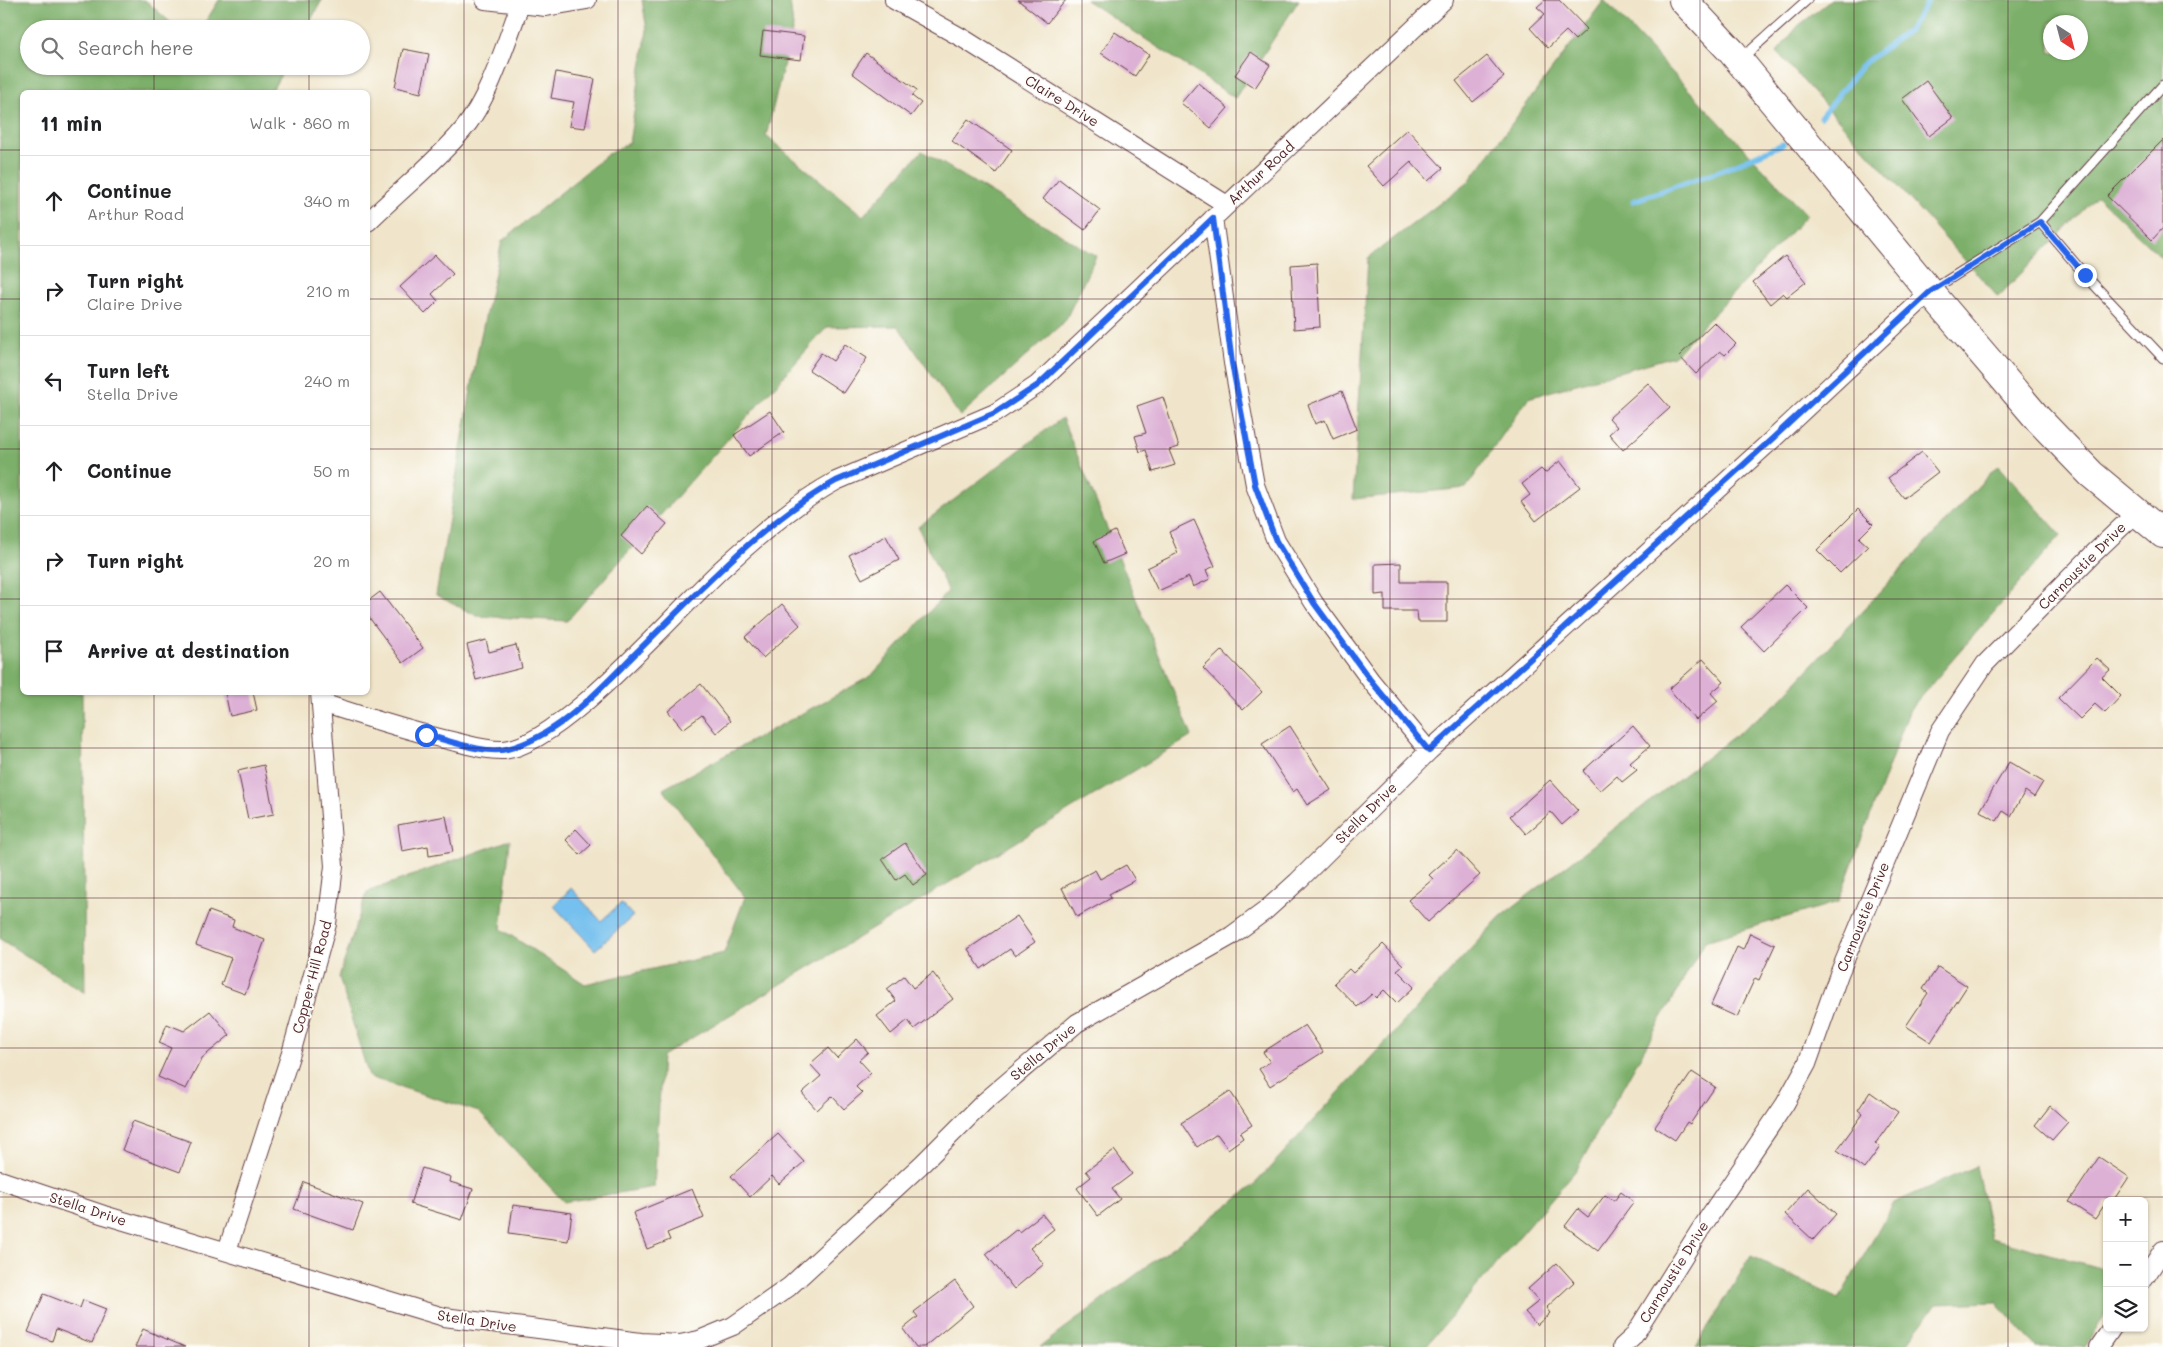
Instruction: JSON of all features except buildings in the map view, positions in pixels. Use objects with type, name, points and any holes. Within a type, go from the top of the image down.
[{"type":"highway","points":[[1683,0],[1739,61],[1930,292],[2039,420],[2091,474],[2163,534]]},
{"type":"street","points":[[485,0],[520,6],[546,7],[587,0]]},
{"type":"street","name":"Claire Drive","points":[[894,0],[964,39],[1227,205]]},
{"type":"street","name":"Arthur Road","points":[[321,698],[426,735],[483,749],[505,750],[537,738],[578,710],[725,566],[812,494],[836,481],[995,413],[1038,385],[1444,0]]},
{"type":"street","points":[[370,220],[463,131],[479,105],[495,70],[520,6]]},
{"type":"street","points":[[1213,218],[1232,363],[1255,485],[1276,541],[1314,603],[1365,674],[1429,751]]},
{"type":"street","name":"Stella Drive","points":[[0,1180],[104,1215],[444,1317],[641,1342],[686,1345],[733,1326],[789,1287],[923,1163],[983,1103],[1077,1023],[1231,936],[1265,911],[1298,882],[1429,751],[1743,466],[1930,292]]},
{"type":"street","name":"Carnoustie Drive","points":[[1622,1347],[1633,1337],[1700,1230],[1785,1104],[1807,1064],[1839,974],[1940,731],[1985,664],[2092,554],[2136,513]]},
{"type":"street","name":"Copper Hill Road","points":[[227,1251],[292,1050],[327,924],[334,866],[321,698]]},
{"type":"street","points":[[2148,1272],[2163,1250]]},
{"type":"street","points":[[2100,1347],[2109,1332]]},
{"type":"lane","points":[[1790,0],[1798,8]]},
{"type":"lane","points":[[1739,61],[1807,0]]},
{"type":"lane","points":[[1930,292],[2040,222],[2163,85]]},
{"type":"lane","points":[[2040,222],[2085,275],[2163,358]]},
{"type":"green space","points":[[0,0],[145,0],[168,20],[20,20],[20,75],[281,75],[272,90],[20,90],[20,695],[82,695],[85,993],[0,939]]},
{"type":"green space","points":[[219,0],[322,0],[311,20],[207,20]]},
{"type":"green space","points":[[642,0],[790,0],[793,27],[766,136],[863,216],[922,151],[1096,256],[1065,321],[960,416],[898,326],[827,327],[567,621],[477,616],[436,595],[478,349],[502,241],[608,154],[629,143],[647,30]]},
{"type":"green space","points":[[1086,0],[1299,0],[1235,98]]},
{"type":"green space","points":[[1604,0],[1807,215],[1674,356],[1528,398],[1466,488],[1353,499],[1368,258],[1469,181]]},
{"type":"green space","points":[[1831,0],[2163,0],[2163,259],[2097,196],[1998,297],[1777,52],[1798,26]]},
{"type":"green space","points":[[1062,418],[1192,736],[662,1056],[654,1187],[564,1202],[479,1112],[369,1077],[339,977],[367,892],[510,840],[501,929],[585,984],[724,953],[745,897],[663,789],[871,676],[948,591],[918,527]]},
{"type":"green space","points":[[1998,465],[2061,535],[1910,709],[1838,902],[1705,941],[1577,1169],[1425,1347],[1040,1347],[1252,1187],[1500,917],[1777,703]]},
{"type":"green space","points":[[1976,1166],[1991,1238],[2103,1269],[2103,1318],[2085,1347],[2036,1347],[1997,1302],[1937,1304],[1904,1347],[1696,1347],[1751,1256],[1839,1299],[1894,1203]]},
{"type":"water","points":[[571,888],[601,921],[621,903],[633,916],[595,950],[554,906]]},
{"type":"waterway","points":[[1821,117],[1863,64],[1909,30],[1929,0]]},
{"type":"waterway","points":[[1633,201],[1725,169],[1783,144]]},
{"type":"route","points":[[426,735],[483,749],[505,750],[537,738],[578,710],[725,566],[812,494],[836,481],[995,413],[1038,385],[1213,218],[1232,363],[1255,485],[1276,541],[1314,603],[1371,681],[1429,751],[1545,647],[1930,292],[2040,222],[2085,275]]}]
